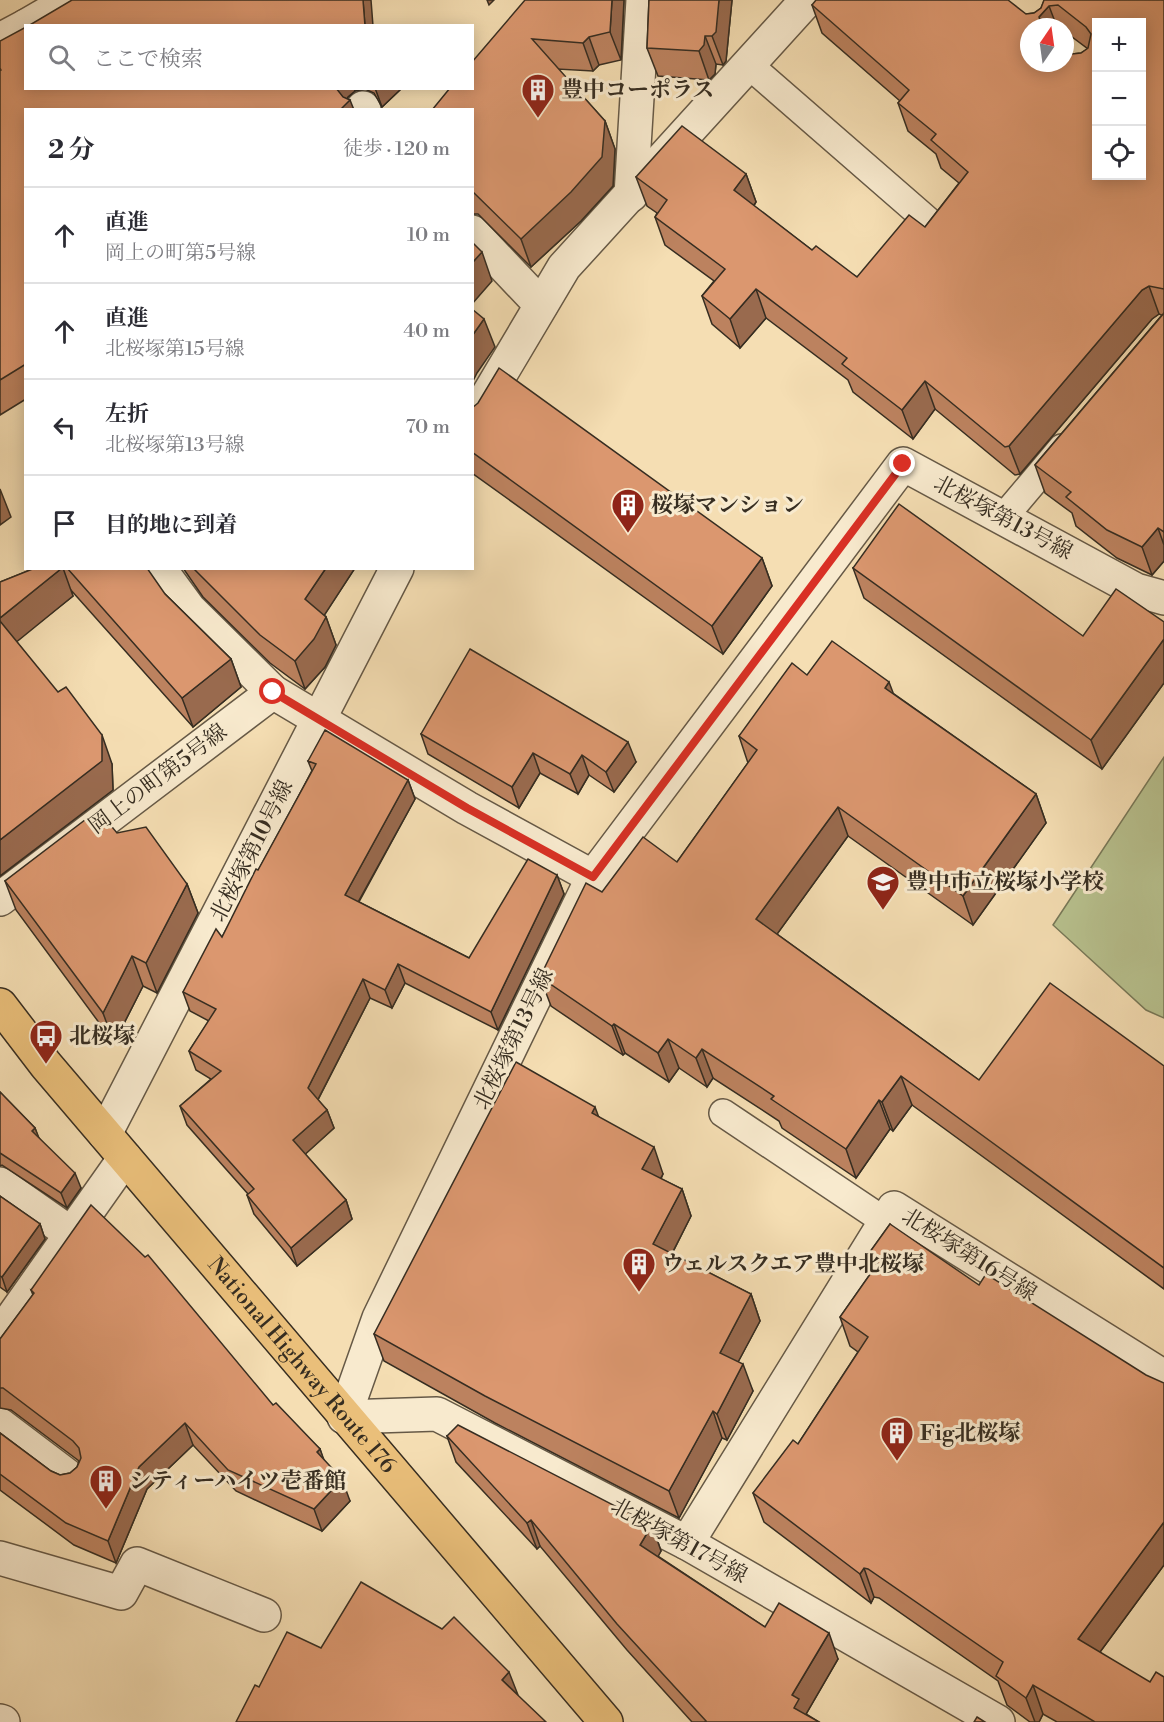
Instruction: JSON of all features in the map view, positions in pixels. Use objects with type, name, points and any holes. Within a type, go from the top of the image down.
[{"type":"highway","name":"National Highway Route 176","points":[[0,1005],[46,1065],[606,1722]]},
{"type":"street","points":[[29,24],[71,0]]},
{"type":"street","points":[[631,195],[643,0]]},
{"type":"street","points":[[474,419],[564,267],[807,0]]},
{"type":"street","points":[[0,40],[24,27]]},
{"type":"street","points":[[474,234],[541,305]]},
{"type":"street","name":"北桜塚第13号線","points":[[344,1417],[379,1318],[593,877],[903,464],[1136,590],[1164,598]]},
{"type":"street","points":[[160,570],[189,609],[273,692],[467,808],[593,877]]},
{"type":"street","name":"北桜塚第10号線","points":[[0,1335],[70,1233],[115,1146],[320,720],[396,570]]},
{"type":"street","name":"岡上の町第5号線","points":[[0,899],[273,692]]},
{"type":"street","points":[[0,1184],[70,1233]]},
{"type":"street","name":"北桜塚第16号線","points":[[687,1543],[894,1208],[1164,1377]]},
{"type":"street","name":"北桜塚第17号線","points":[[344,1417],[437,1414],[687,1543],[998,1722]]},
{"type":"street","points":[[0,1425],[70,1478]]},
{"type":"street","points":[[0,1558],[121,1593],[137,1564],[264,1615]]},
{"type":"lane","points":[[750,65],[927,220]]},
{"type":"lane","points":[[1003,518],[1080,428]]},
{"type":"lane","points":[[723,1113],[886,1222]]},
{"type":"green space","points":[[1164,757],[1164,1018],[1146,1010],[1053,925]]},
{"type":"building","points":[[72,0],[363,0],[365,24],[31,24]]},
{"type":"building","points":[[525,0],[612,0],[610,32],[589,37],[583,43],[532,39],[605,121],[602,157],[571,192],[521,239],[474,193],[474,108],[434,108],[448,90],[474,90],[474,60]]},
{"type":"building","points":[[649,0],[719,0],[716,32],[712,36],[705,36],[704,45],[699,51],[647,48]]},
{"type":"building","points":[[816,0],[1008,0],[1026,14],[1034,13],[1041,8],[1044,0],[1164,0],[1164,289],[1149,286],[1142,290],[1009,446],[1005,447],[925,381],[902,410],[842,364],[847,358],[756,289],[730,319],[702,296],[725,269],[655,217],[667,200],[636,177],[682,126],[746,174],[734,190],[812,250],[816,246],[857,277],[909,215],[925,227],[968,172],[931,140],[936,134],[898,103],[909,90],[812,5]]},
{"type":"building","points":[[24,28],[24,90],[338,90],[343,97],[350,100],[342,108],[24,108],[24,365],[0,380],[0,41]]},
{"type":"building","points":[[474,244],[482,252],[474,261]]},
{"type":"building","points":[[474,311],[484,319],[474,333]]},
{"type":"building","points":[[1164,313],[1164,532],[1158,528],[1142,547],[1107,530],[1066,497],[1071,492],[1035,465]]},
{"type":"building","name":"桜塚マンション","points":[[499,368],[762,558],[712,626],[474,453],[474,406]]},
{"type":"building","points":[[899,504],[1083,636],[1116,589],[1164,622],[1164,639],[1091,740],[853,568]]},
{"type":"building","points":[[30,570],[60,570],[0,618],[0,582]]},
{"type":"building","points":[[69,570],[148,570],[165,594],[231,659],[182,698]]},
{"type":"building","points":[[195,570],[325,570],[305,599],[326,617],[314,639],[295,661],[260,635]]},
{"type":"building","points":[[0,621],[58,692],[66,687],[102,735],[102,761],[0,840]]},
{"type":"building","points":[[832,641],[889,682],[885,688],[1036,794],[963,896],[838,807],[756,919],[979,1080],[1050,983],[1164,1066],[1164,1268],[901,1076],[882,1102],[879,1100],[846,1149],[771,1099],[774,1096],[702,1049],[696,1058],[668,1039],[658,1053],[614,1024],[612,1026],[540,977],[586,883],[602,892],[643,837],[677,862],[757,750],[739,736],[792,663],[807,675]]},
{"type":"building","points":[[470,649],[628,742],[606,772],[582,755],[570,774],[533,753],[512,787],[421,734]]},
{"type":"building","points":[[325,730],[408,780],[345,895],[469,958],[528,859],[557,875],[491,1012],[398,964],[385,990],[363,979],[308,1088],[327,1110],[293,1140],[346,1200],[291,1248],[247,1195],[254,1189],[180,1106],[221,1071],[189,1051],[216,1009],[183,992],[216,929],[222,937],[256,869],[258,870],[316,764],[308,761]]},
{"type":"building","points":[[98,810],[117,833],[146,827],[187,884],[146,963],[132,956],[103,1013],[5,881]]},
{"type":"building","points":[[516,1062],[595,1107],[592,1113],[654,1147],[642,1169],[682,1189],[653,1244],[751,1294],[720,1353],[743,1364],[717,1414],[713,1411],[669,1491],[485,1396],[374,1334]]},
{"type":"building","points":[[0,1092],[35,1128],[32,1131],[75,1173],[61,1193],[0,1153]]},
{"type":"building","points":[[0,1196],[40,1224],[2,1277],[0,1276]]},
{"type":"building","points":[[91,1205],[145,1257],[148,1255],[273,1405],[276,1403],[320,1449],[317,1452],[342,1479],[314,1509],[228,1470],[185,1423],[139,1467],[108,1541],[66,1523],[0,1474],[0,1433],[51,1471],[60,1475],[70,1473],[77,1467],[81,1458],[79,1448],[73,1441],[0,1388],[0,1339],[34,1293],[31,1290]]},
{"type":"building","points":[[890,1224],[979,1285],[986,1274],[1146,1375],[1164,1383],[1164,1522],[1078,1639],[1150,1682],[1156,1672],[1164,1677],[1164,1722],[1095,1722],[1033,1685],[1026,1698],[996,1676],[1003,1662],[868,1569],[864,1568],[860,1574],[753,1493],[793,1440],[798,1444],[868,1337],[840,1317],[878,1263],[867,1256]]},
{"type":"building","points":[[458,1425],[652,1525],[640,1545],[765,1627],[779,1603],[829,1633],[792,1695],[799,1699],[794,1708],[819,1722],[705,1722],[617,1624],[531,1520],[527,1523],[447,1436]]},
{"type":"building","points":[[361,1582],[442,1629],[454,1617],[509,1672],[502,1680],[546,1722],[236,1722],[255,1685],[259,1687],[287,1632],[321,1648]]},
{"type":"building","points":[[977,1717],[985,1722],[974,1722]]},
{"type":"place","name":"豊中コーポラス","points":[[538,119]]},
{"type":"place","name":"桜塚マンション","points":[[628,534]]},
{"type":"place","name":"豊中市立桜塚小学校","points":[[883,911]]},
{"type":"place","name":"北桜塚","points":[[46,1065]]},
{"type":"place","name":"ウェルスクエア豊中北桜塚","points":[[639,1293]]},
{"type":"place","name":"Fig北桜塚","points":[[897,1462]]},
{"type":"place","name":"シティーハイツ壱番館","points":[[106,1510]]},
{"type":"route","points":[[273,692],[467,808],[593,877],[903,464]]}]
